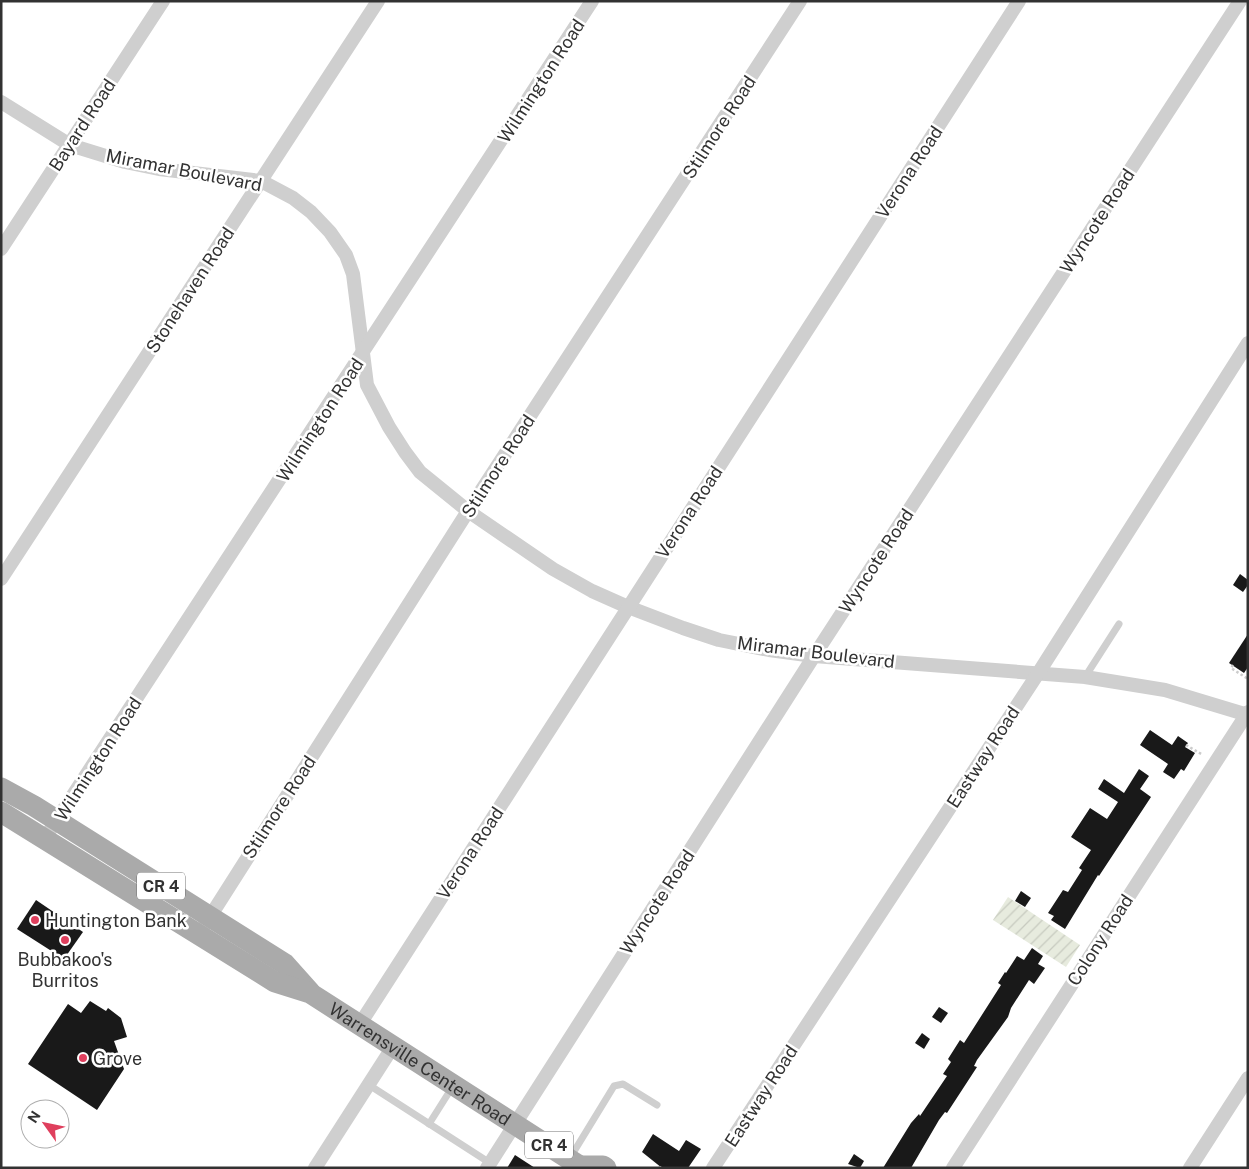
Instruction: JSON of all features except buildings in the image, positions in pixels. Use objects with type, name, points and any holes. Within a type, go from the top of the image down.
[{"type":"main road","name":"Warrensville Center Road","points":[[1,788],[51,829],[204,925],[285,964],[315,996],[579,1164],[606,1168]]},
{"type":"main road","name":"Warrensville Center Road","points":[[1,812],[51,829]]},
{"type":"street","name":"Bayard Road","points":[[1,249],[163,1]]},
{"type":"street","name":"Stonehaven Road","points":[[1,579],[378,1]]},
{"type":"street","name":"Wilmington Road","points":[[51,829],[362,356],[592,1]]},
{"type":"street","name":"Stilmore Road","points":[[204,925],[468,511],[800,1]]},
{"type":"street","name":"Verona Road","points":[[360,1024],[1019,1]]},
{"type":"street","name":"Wyncote Road","points":[[488,1165],[814,656],[1240,1]]},
{"type":"street","name":"Miramar Boulevard","points":[[1,102],[70,145],[133,164],[261,182],[294,198],[330,232],[346,255],[353,274],[367,384],[389,427],[420,472],[468,511],[553,570],[628,607],[719,640],[769,650],[814,656],[1085,677],[1165,690],[1247,714]]},
{"type":"street","name":"Eastway Road","points":[[713,1168],[1038,672],[1248,343]]},
{"type":"street","name":"Colony Road","points":[[953,1168],[1247,714]]},
{"type":"street","points":[[315,1168],[394,1045]]},
{"type":"street","points":[[1190,1168],[1248,1078]]},
{"type":"lane","points":[[1085,677],[1119,624]]},
{"type":"lane","points":[[429,1124],[454,1084]]},
{"type":"lane","points":[[579,1164],[614,1086],[622,1084],[657,1105]]},
{"type":"lane","points":[[369,1085],[488,1165]]},
{"type":"path","points":[[1232,666],[1231,668],[1248,679]]},
{"type":"path","points":[[1186,746],[1202,755]]},
{"type":"shaded area","points":[[1008,897],[1080,945],[1066,967],[993,920]]},
{"type":"place","name":"Huntington Bank","points":[[35,920]]},
{"type":"place","name":"Bubbakoo's Burritos","points":[[65,940]]},
{"type":"place","name":"Grove","points":[[83,1058]]}]
